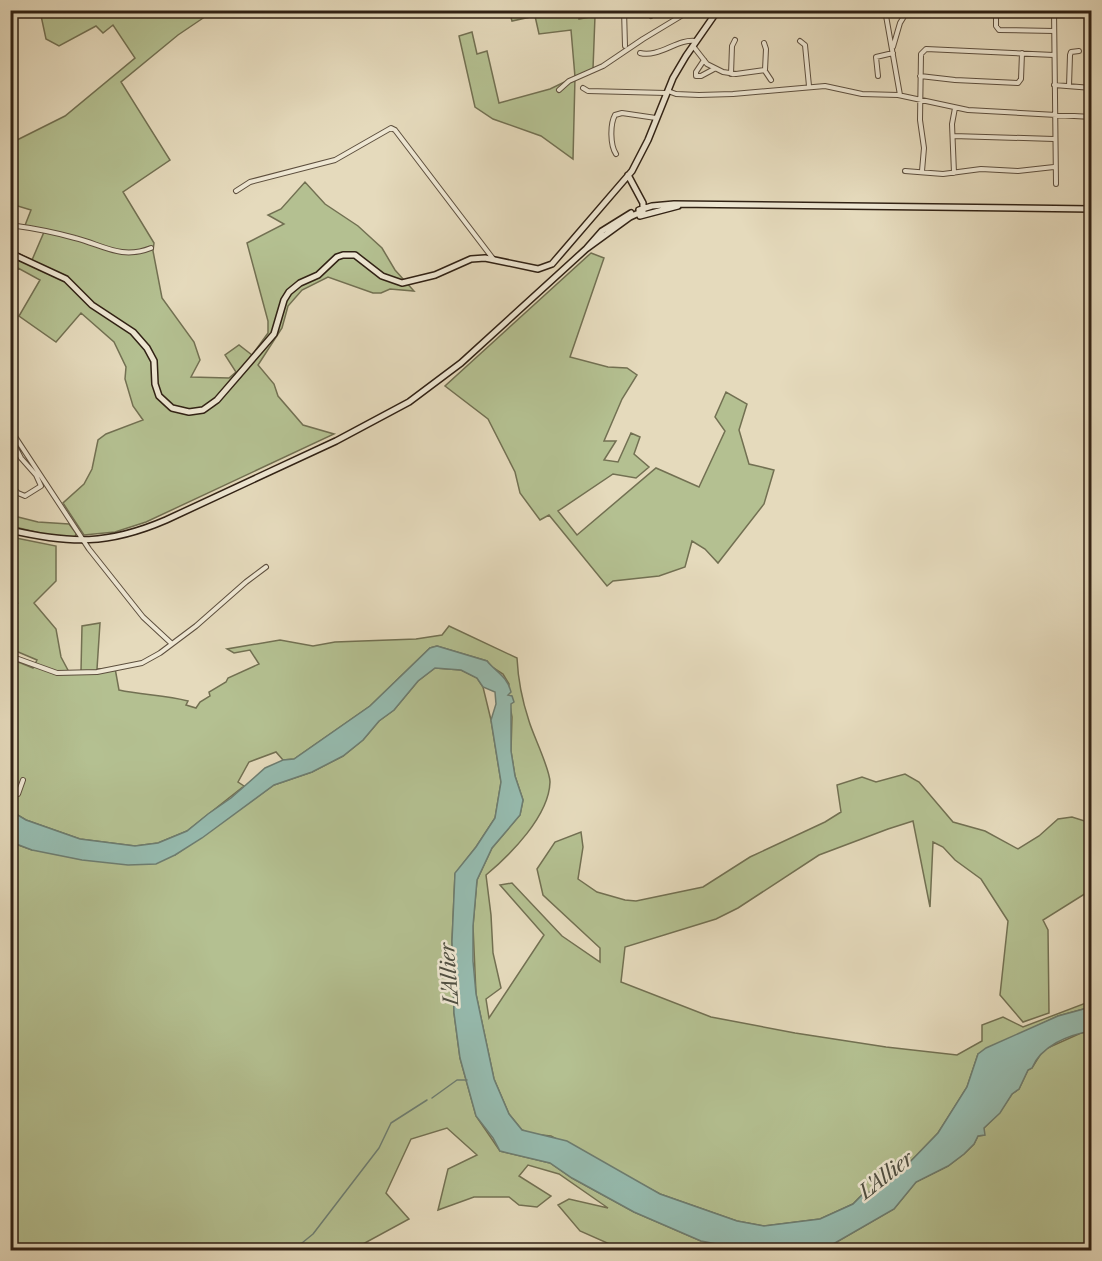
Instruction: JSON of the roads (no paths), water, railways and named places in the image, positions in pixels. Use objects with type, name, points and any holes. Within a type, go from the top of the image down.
[{"type":"main road","points":[[10,253],[66,279],[92,305],[133,332],[147,348],[154,361],[155,384],[159,396],[172,408],[189,412],[203,410],[217,400],[274,334],[284,300],[289,292],[300,283],[318,275],[337,257],[355,255],[382,276],[402,283],[435,275],[471,259],[494,260],[534,268],[548,267],[557,260],[628,175],[644,150],[666,92],[678,68],[718,10]]},
{"type":"main road","points":[[628,175],[643,212]]},
{"type":"main road","points":[[586,249],[613,223],[643,212],[682,205],[1092,208]]},
{"type":"main road","points":[[10,530],[56,539],[83,541],[108,539],[134,533],[174,517],[336,441],[409,402],[461,363],[586,249],[624,221],[643,212]]},
{"type":"street","points":[[624,10],[625,46]]},
{"type":"street","points":[[647,10],[651,16]]},
{"type":"street","points":[[559,90],[569,81],[600,68],[691,10]]},
{"type":"street","points":[[885,10],[900,95]]},
{"type":"street","points":[[893,50],[900,23],[908,10]]},
{"type":"street","points":[[996,10],[996,26],[999,30],[1054,31]]},
{"type":"street","points":[[1054,10],[1054,167],[1056,184]]},
{"type":"street","points":[[888,25],[900,23]]},
{"type":"street","points":[[890,33],[896,34]]},
{"type":"street","points":[[731,74],[732,46],[735,40]]},
{"type":"street","points":[[640,53],[650,54],[689,41],[695,44],[704,60],[714,69],[731,74],[765,70]]},
{"type":"street","points":[[800,41],[805,45],[809,86]]},
{"type":"street","points":[[764,43],[765,70],[771,80]]},
{"type":"street","points":[[922,171],[924,148],[920,120],[920,76],[921,54],[926,49],[1054,55]]},
{"type":"street","points":[[878,76],[876,57],[893,50]]},
{"type":"street","points":[[1070,86],[1070,55],[1071,52],[1079,51]]},
{"type":"street","points":[[920,76],[1018,83],[1022,79],[1022,53]]},
{"type":"street","points":[[704,60],[696,75],[700,76],[714,69]]},
{"type":"street","points":[[1054,85],[1092,88]]},
{"type":"street","points":[[583,88],[588,91],[666,92],[691,95],[763,93],[825,86],[862,93],[900,95],[955,108],[991,113],[1092,117]]},
{"type":"street","points":[[954,173],[955,108]]},
{"type":"street","points":[[616,154],[613,149],[612,132],[612,120],[615,115],[622,113],[656,118]]},
{"type":"street","points":[[236,191],[250,182],[335,160],[391,128],[395,130],[494,260]]},
{"type":"street","points":[[953,136],[1054,139]]},
{"type":"street","points":[[905,171],[939,174],[1054,167]]},
{"type":"street","points":[[10,225],[77,238],[100,248],[124,254],[142,252],[151,248]]},
{"type":"street","points":[[10,429],[83,541],[143,617],[172,644]]},
{"type":"street","points":[[10,437],[21,458],[36,475],[41,486],[25,496],[10,485]]},
{"type":"street","points":[[10,656],[57,673],[72,674],[142,663],[196,626],[266,567]]},
{"type":"street","points":[[18,794],[23,780]]},
{"type":"water","points":[[437,646],[487,661],[507,682],[511,692],[508,695],[512,696],[514,702],[511,704],[511,751],[515,776],[523,800],[520,815],[492,848],[477,880],[473,961],[476,994],[494,1079],[509,1114],[522,1130],[567,1141],[660,1194],[737,1221],[764,1226],[820,1219],[853,1204],[862,1195],[873,1191],[891,1179],[909,1163],[938,1133],[967,1087],[978,1054],[986,1048],[1058,1016],[1091,1007],[1091,1031],[1073,1035],[1056,1043],[1042,1054],[1028,1070],[1019,1089],[1012,1094],[1000,1113],[984,1128],[985,1135],[978,1136],[964,1154],[948,1166],[916,1182],[894,1209],[828,1247],[811,1250],[748,1250],[701,1241],[634,1212],[572,1178],[550,1163],[500,1151],[476,1116],[460,1058],[454,1013],[452,941],[455,873],[495,818],[501,782],[491,720],[496,704],[495,692],[483,687],[477,678],[461,670],[435,668],[418,681],[394,710],[379,721],[363,740],[343,756],[312,772],[274,785],[202,838],[156,864],[128,865],[82,860],[32,850],[11,842],[11,811],[26,820],[80,839],[135,846],[158,843],[187,831],[231,798],[265,768],[283,760],[294,759],[370,706],[430,648]]},
{"type":"waterway","points":[[432,1098],[457,1080],[467,1080]]},
{"type":"waterway","points":[[282,1250],[302,1243],[313,1234],[379,1148],[391,1123],[427,1100]]},
{"type":"water label","name":"L'Allier","points":[[449,974]]},
{"type":"water label","name":"L'Allier","points":[[886,1175]]}]
